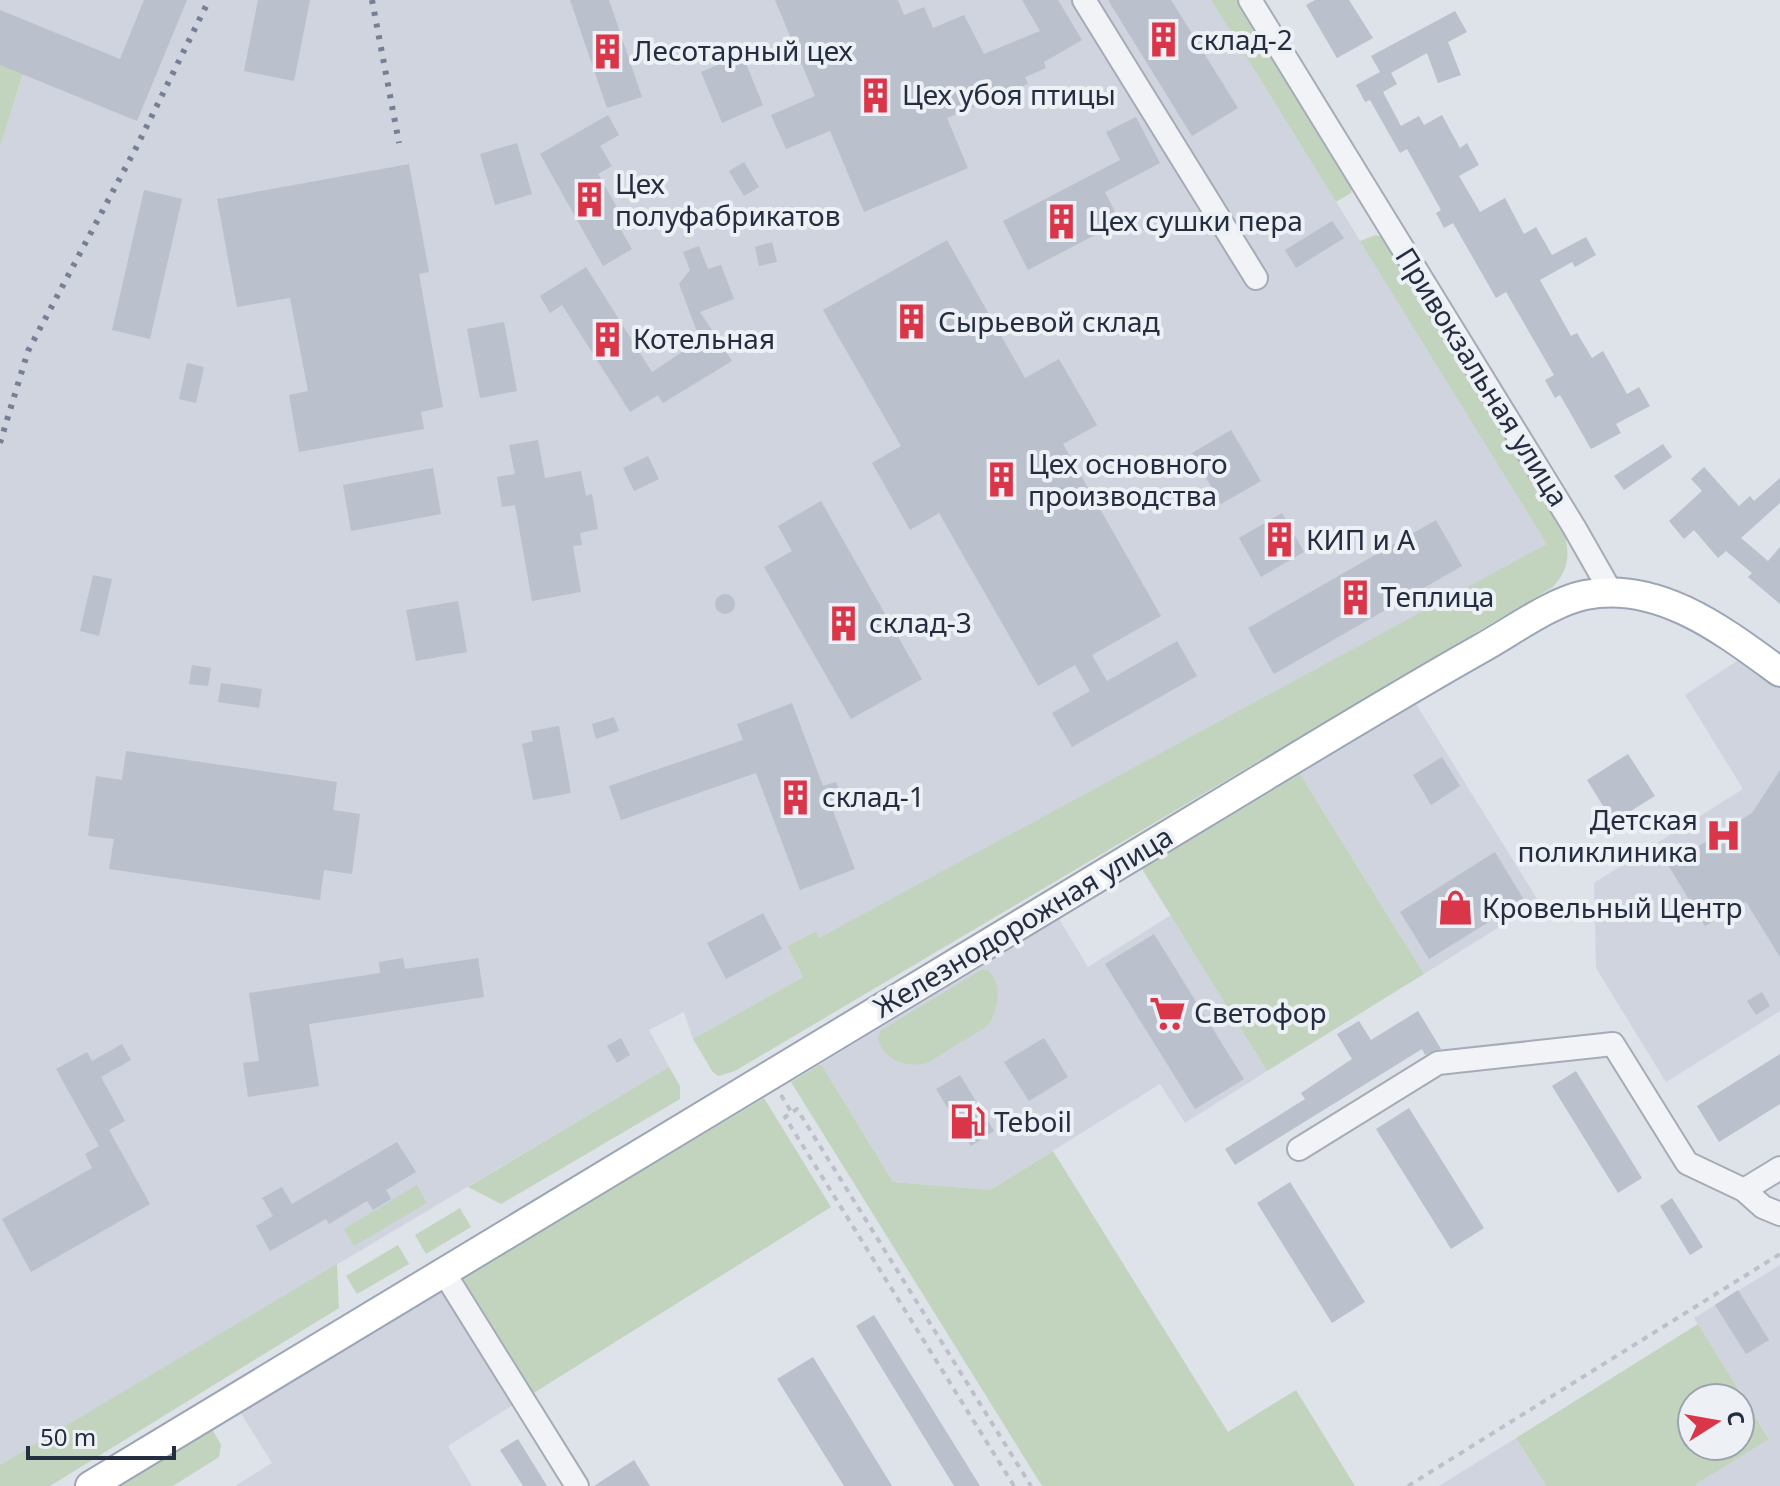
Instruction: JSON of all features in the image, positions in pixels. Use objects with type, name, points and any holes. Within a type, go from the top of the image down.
[{"type":"main road","points":[[1611,592],[1651,598],[1680,609],[1720,629],[1780,672]]},
{"type":"main road","name":"Железнодорожная улица","points":[[90,1486],[1431,677],[1559,605],[1588,594],[1611,592]]},
{"type":"street","points":[[1084,0],[1256,278]]},
{"type":"street","name":"Привокзальная улица","points":[[1250,0],[1611,592]]},
{"type":"street","points":[[1299,1149],[1438,1063],[1613,1044],[1687,1163],[1744,1190],[1763,1207],[1780,1214]]},
{"type":"street","points":[[1744,1190],[1780,1168]]},
{"type":"street","points":[[443,1271],[577,1486]]},
{"type":"path","points":[[1014,1486],[785,1117],[797,1109],[1031,1486]]},
{"type":"path","points":[[1408,1486],[1780,1254]]},
{"type":"shaded area","points":[[0,0],[1211,0],[1548,544],[819,939],[815,931],[787,946],[803,977],[693,1039],[684,1012],[649,1030],[669,1067],[0,1465],[0,147],[23,75],[0,65]]},
{"type":"shaded area","name":"Детская поликлиника","points":[[1740,659],[1780,688],[1780,1011],[1666,1082],[1596,968],[1594,883],[1743,789],[1685,695]]},
{"type":"shaded area","points":[[1416,704],[1539,902],[1424,974],[1300,774]]},
{"type":"shaded area","points":[[1171,915],[1267,1071],[1185,1123],[1160,1084],[990,1190],[893,1182],[821,1064],[1059,919],[1088,967]]},
{"type":"shaded area","points":[[1780,1265],[1780,1486],[1697,1486],[1731,1462],[1756,1462],[1756,1446],[1769,1438],[1756,1417],[1756,1382],[1734,1382],[1694,1318]]},
{"type":"shaded area","points":[[445,1289],[516,1403],[448,1446],[472,1486],[235,1486],[272,1463],[240,1412]]},
{"type":"shaded area","points":[[1516,1438],[1546,1486],[1439,1486]]},
{"type":"green space","points":[[1211,0],[1239,0],[1353,183],[1351,193],[1336,202]]},
{"type":"green space","points":[[0,65],[23,74],[0,147]]},
{"type":"green space","points":[[1376,235],[1385,238],[1565,536],[1566,563],[1558,581],[1553,587],[735,1071],[718,1076],[693,1039],[803,977],[787,946],[816,931],[819,938],[1547,544],[1360,241]]},
{"type":"green space","points":[[1300,774],[1424,974],[1267,1071],[1142,869]]},
{"type":"green space","points":[[981,970],[988,970],[993,976],[998,998],[994,1014],[986,1027],[927,1063],[904,1063],[885,1053],[878,1039],[880,1031]]},
{"type":"green space","points":[[821,1064],[893,1182],[990,1190],[1053,1151],[1228,1432],[1296,1390],[1355,1486],[1042,1486],[791,1082]]},
{"type":"green space","points":[[669,1067],[680,1086],[680,1099],[501,1204],[468,1187]]},
{"type":"green space","points":[[764,1098],[831,1207],[532,1394],[461,1279]]},
{"type":"green space","points":[[417,1185],[427,1203],[354,1246],[344,1229]]},
{"type":"green space","points":[[460,1208],[471,1227],[426,1254],[415,1235]]},
{"type":"green space","points":[[398,1245],[409,1264],[357,1294],[346,1276]]},
{"type":"green space","points":[[337,1264],[339,1308],[50,1486],[0,1486],[0,1465]]},
{"type":"green space","points":[[1698,1324],[1734,1382],[1676,1382],[1676,1462],[1732,1462],[1697,1486],[1546,1486],[1516,1438]]},
{"type":"green space","points":[[1756,1418],[1769,1439],[1756,1447]]},
{"type":"green space","points":[[212,1429],[221,1445],[219,1457],[173,1486],[116,1486]]},
{"type":"building","points":[[144,0],[187,0],[137,121],[0,65],[0,10],[120,59]]},
{"type":"building","points":[[258,0],[310,0],[294,81],[244,71]]},
{"type":"building","name":"Лесотарный цех","points":[[570,0],[609,0],[642,97],[607,108]]},
{"type":"building","points":[[775,0],[898,0],[904,15],[924,7],[933,28],[964,15],[984,54],[1040,31],[1022,0],[1058,0],[1082,40],[1044,62],[1046,68],[1025,77],[1028,84],[947,118],[968,168],[864,212],[830,131],[786,149],[771,115],[815,96]]},
{"type":"building","name":"склад-2","points":[[1108,0],[1171,0],[1238,108],[1192,136]]},
{"type":"building","points":[[1315,0],[1349,0],[1373,38],[1337,58],[1306,5]]},
{"type":"building","points":[[1455,11],[1467,32],[1448,42],[1461,75],[1438,83],[1427,53],[1391,73],[1397,84],[1383,92],[1401,126],[1419,116],[1424,125],[1442,115],[1460,148],[1467,143],[1479,165],[1459,176],[1480,212],[1505,198],[1524,234],[1536,227],[1552,255],[1586,237],[1596,255],[1575,267],[1572,262],[1540,280],[1571,336],[1577,333],[1592,358],[1603,351],[1627,394],[1639,387],[1650,406],[1616,424],[1621,433],[1591,449],[1560,395],[1555,398],[1545,380],[1554,375],[1506,292],[1496,298],[1453,223],[1444,228],[1436,213],[1441,210],[1407,149],[1400,153],[1370,100],[1365,102],[1356,85],[1380,72],[1371,56]]},
{"type":"building","points":[[742,54],[763,105],[722,123],[701,72]]},
{"type":"building","name":"Цех полуфабрикатов","points":[[608,115],[619,135],[600,146],[612,166],[598,174],[628,227],[621,230],[632,249],[603,266],[540,154]]},
{"type":"building","name":"Цех сушки пера","points":[[1136,117],[1160,163],[1105,192],[1120,222],[1028,270],[1003,221],[1120,160],[1106,132]]},
{"type":"building","points":[[517,143],[532,194],[495,205],[480,154]]},
{"type":"building","points":[[744,162],[759,187],[744,196],[729,171]]},
{"type":"building","points":[[409,164],[429,272],[419,274],[443,407],[421,412],[424,429],[299,452],[289,395],[308,391],[290,298],[237,307],[217,199]]},
{"type":"building","points":[[144,190],[182,199],[150,339],[112,330]]},
{"type":"building","points":[[1332,221],[1344,238],[1296,268],[1285,250]]},
{"type":"building","points":[[947,240],[1025,378],[1059,359],[1097,425],[1063,444],[1161,616],[1092,655],[1107,681],[1177,641],[1197,676],[1072,747],[1052,713],[1090,691],[1075,665],[1038,686],[939,513],[910,530],[872,463],[901,446],[823,310]]},
{"type":"building","points":[[772,242],[777,262],[759,266],[755,247]]},
{"type":"building","points":[[699,246],[708,269],[721,265],[734,299],[700,312],[732,361],[663,403],[658,395],[630,412],[562,305],[550,313],[540,296],[586,267],[652,372],[699,337],[679,284],[690,270],[683,252]]},
{"type":"building","points":[[504,322],[517,391],[480,398],[467,329]]},
{"type":"building","points":[[187,363],[204,367],[196,403],[179,399]]},
{"type":"building","points":[[1231,430],[1261,481],[1221,504],[1192,453]]},
{"type":"building","points":[[538,440],[545,478],[581,471],[586,496],[592,494],[598,529],[580,533],[582,545],[573,546],[581,592],[532,601],[515,505],[502,507],[497,477],[515,474],[509,445]]},
{"type":"building","points":[[1663,444],[1672,457],[1624,490],[1614,476]]},
{"type":"building","points":[[648,456],[659,479],[634,491],[623,468]]},
{"type":"building","points":[[1704,467],[1739,506],[1750,496],[1754,501],[1780,478],[1780,503],[1741,538],[1768,561],[1780,547],[1780,604],[1748,577],[1752,573],[1726,551],[1718,558],[1694,530],[1684,539],[1669,521],[1702,491],[1691,479]]},
{"type":"building","points":[[433,468],[441,514],[351,531],[343,485]]},
{"type":"building","name":"склад-3","points":[[821,501],[922,679],[851,719],[764,567],[792,551],[778,526]]},
{"type":"building","name":"КИП и А","points":[[1282,513],[1304,552],[1261,577],[1239,538]]},
{"type":"building","name":"Теплица","points":[[1436,520],[1462,566],[1274,674],[1248,628]]},
{"type":"building","points":[[93,575],[112,579],[99,636],[80,631]]},
{"type":"building","points":[[725,594],[732,597],[735,604],[732,611],[725,614],[718,611],[715,604],[718,597]]},
{"type":"building","points":[[458,601],[467,652],[416,661],[406,610]]},
{"type":"building","points":[[192,665],[211,668],[208,686],[189,684]]},
{"type":"building","points":[[221,683],[262,689],[259,708],[218,702]]},
{"type":"building","name":"склад-1","points":[[792,703],[823,786],[836,782],[844,803],[832,808],[855,869],[800,890],[756,773],[621,820],[609,786],[743,740],[737,724]]},
{"type":"building","points":[[614,717],[619,731],[596,739],[592,724]]},
{"type":"building","points":[[559,726],[571,793],[533,800],[522,744],[533,741],[531,731]]},
{"type":"building","points":[[126,751],[337,782],[333,810],[360,814],[352,874],[324,870],[320,900],[109,869],[114,839],[88,836],[96,776],[122,780]]},
{"type":"building","points":[[1628,754],[1655,796],[1613,822],[1587,780]]},
{"type":"building","points":[[1442,757],[1460,786],[1431,805],[1413,775]]},
{"type":"building","points":[[1780,770],[1780,957],[1746,902],[1705,926],[1668,865],[1752,813]]},
{"type":"building","points":[[1495,852],[1524,900],[1429,959],[1400,912]]},
{"type":"building","points":[[763,913],[782,949],[726,979],[707,943]]},
{"type":"building","points":[[1154,934],[1244,1079],[1195,1109],[1105,964]]},
{"type":"building","points":[[403,958],[405,969],[478,958],[484,997],[309,1024],[319,1086],[248,1097],[243,1063],[259,1061],[249,993],[380,973],[379,962]]},
{"type":"building","points":[[1762,992],[1770,1006],[1756,1015],[1747,1001]]},
{"type":"building","points":[[1418,1011],[1441,1049],[1425,1055],[1422,1049],[1235,1165],[1225,1149],[1305,1099],[1301,1093],[1352,1059],[1337,1034],[1359,1021],[1371,1040]]},
{"type":"building","points":[[621,1038],[630,1055],[617,1063],[607,1046]]},
{"type":"building","points":[[1044,1038],[1068,1077],[1029,1101],[1004,1062]]},
{"type":"building","points":[[122,1044],[131,1060],[101,1077],[125,1121],[109,1130],[150,1204],[31,1272],[2,1219],[92,1168],[85,1154],[99,1146],[56,1069],[87,1052],[92,1061]]},
{"type":"building","points":[[1780,1054],[1780,1104],[1719,1142],[1697,1106]]},
{"type":"building","points":[[1576,1071],[1642,1178],[1618,1193],[1552,1086]]},
{"type":"building","points":[[960,1075],[994,1131],[971,1146],[936,1089]]},
{"type":"building","points":[[1409,1108],[1484,1228],[1451,1249],[1376,1129]]},
{"type":"building","points":[[397,1142],[416,1172],[386,1190],[391,1199],[373,1210],[367,1201],[329,1224],[326,1219],[270,1251],[256,1226],[273,1216],[262,1198],[282,1187],[292,1204]]},
{"type":"building","points":[[1290,1182],[1365,1302],[1332,1323],[1257,1203]]},
{"type":"building","points":[[1672,1198],[1703,1247],[1690,1255],[1660,1206]]},
{"type":"building","points":[[1738,1290],[1769,1340],[1746,1354],[1715,1305]]},
{"type":"building","points":[[874,1315],[980,1486],[954,1486],[856,1326]]},
{"type":"building","points":[[813,1357],[892,1486],[844,1486],[777,1379]]},
{"type":"building","points":[[518,1439],[547,1486],[523,1486],[500,1450]]},
{"type":"building","points":[[634,1460],[650,1486],[594,1486]]},
{"type":"railway","points":[[0,443],[28,351],[137,146],[209,0]]},
{"type":"railway","points":[[372,0],[399,143]]},
{"type":"place","name":"склад-2","points":[[1164,40]]},
{"type":"place","name":"Лесотарный цех","points":[[607,51]]},
{"type":"place","name":"Цех убоя птицы","points":[[876,95]]},
{"type":"place","name":"Цех полуфабрикатов","points":[[589,200]]},
{"type":"place","name":"Цех сушки пера","points":[[1062,221]]},
{"type":"place","name":"Сырьевой склад","points":[[912,322]]},
{"type":"place","name":"Котельная","points":[[607,339]]},
{"type":"place","name":"Цех основного производства","points":[[1002,480]]},
{"type":"place","name":"КИП и А","points":[[1280,540]]},
{"type":"place","name":"Теплица","points":[[1355,597]]},
{"type":"place","name":"склад-3","points":[[843,623]]},
{"type":"place","name":"склад-1","points":[[796,797]]},
{"type":"place","name":"Детская поликлиника","points":[[1724,836]]},
{"type":"place","name":"Кровельный Центр","points":[[1456,908]]},
{"type":"place","name":"Светофор","points":[[1168,1013]]},
{"type":"place","name":"Teboil","points":[[968,1122]]}]
